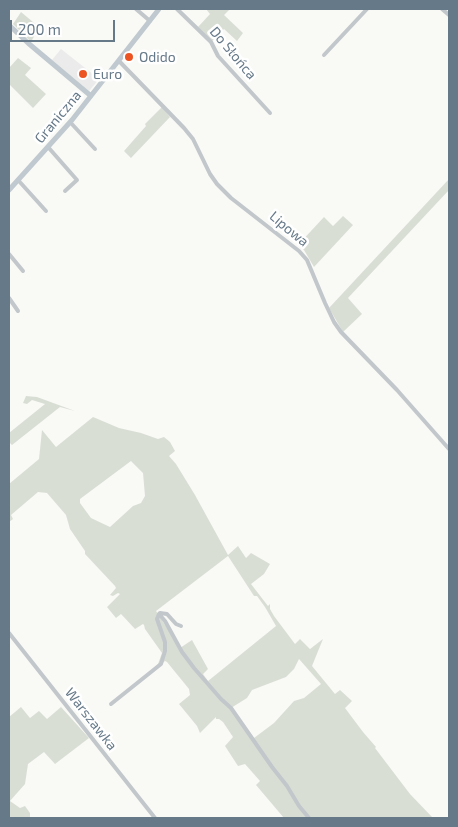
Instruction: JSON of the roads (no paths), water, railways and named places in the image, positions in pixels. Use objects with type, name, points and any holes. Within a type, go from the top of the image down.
[{"type":"street","points":[[136,9],[150,21]]},
{"type":"street","name":"Graniczna","points":[[9,190],[70,122],[159,9]]},
{"type":"street","name":"Do Słońca","points":[[177,9],[211,42],[218,56],[270,113]]},
{"type":"street","points":[[324,55],[367,9]]},
{"type":"street","points":[[442,9],[449,15]]},
{"type":"street","points":[[9,25],[91,96]]},
{"type":"street","name":"Lipowa","points":[[119,61],[193,139],[217,184],[231,198],[299,250],[307,260],[325,303],[341,332],[449,449]]},
{"type":"street","points":[[70,122],[95,149]]},
{"type":"street","points":[[48,147],[77,180],[65,191]]},
{"type":"street","points":[[18,180],[46,211]]},
{"type":"street","points":[[9,254],[23,270]]},
{"type":"street","points":[[9,298],[18,311]]},
{"type":"street","points":[[159,614],[167,614],[176,624],[181,626]]},
{"type":"street","points":[[111,704],[161,664],[165,651],[165,642],[158,619],[159,614]]},
{"type":"street","points":[[159,614],[165,621],[182,652],[194,668],[231,708],[309,818]]},
{"type":"street","name":"Warszawka","points":[[9,634],[155,818]]},
{"type":"place","name":"Odido","points":[[129,57]]},
{"type":"place","name":"Euro","points":[[83,74]]}]
